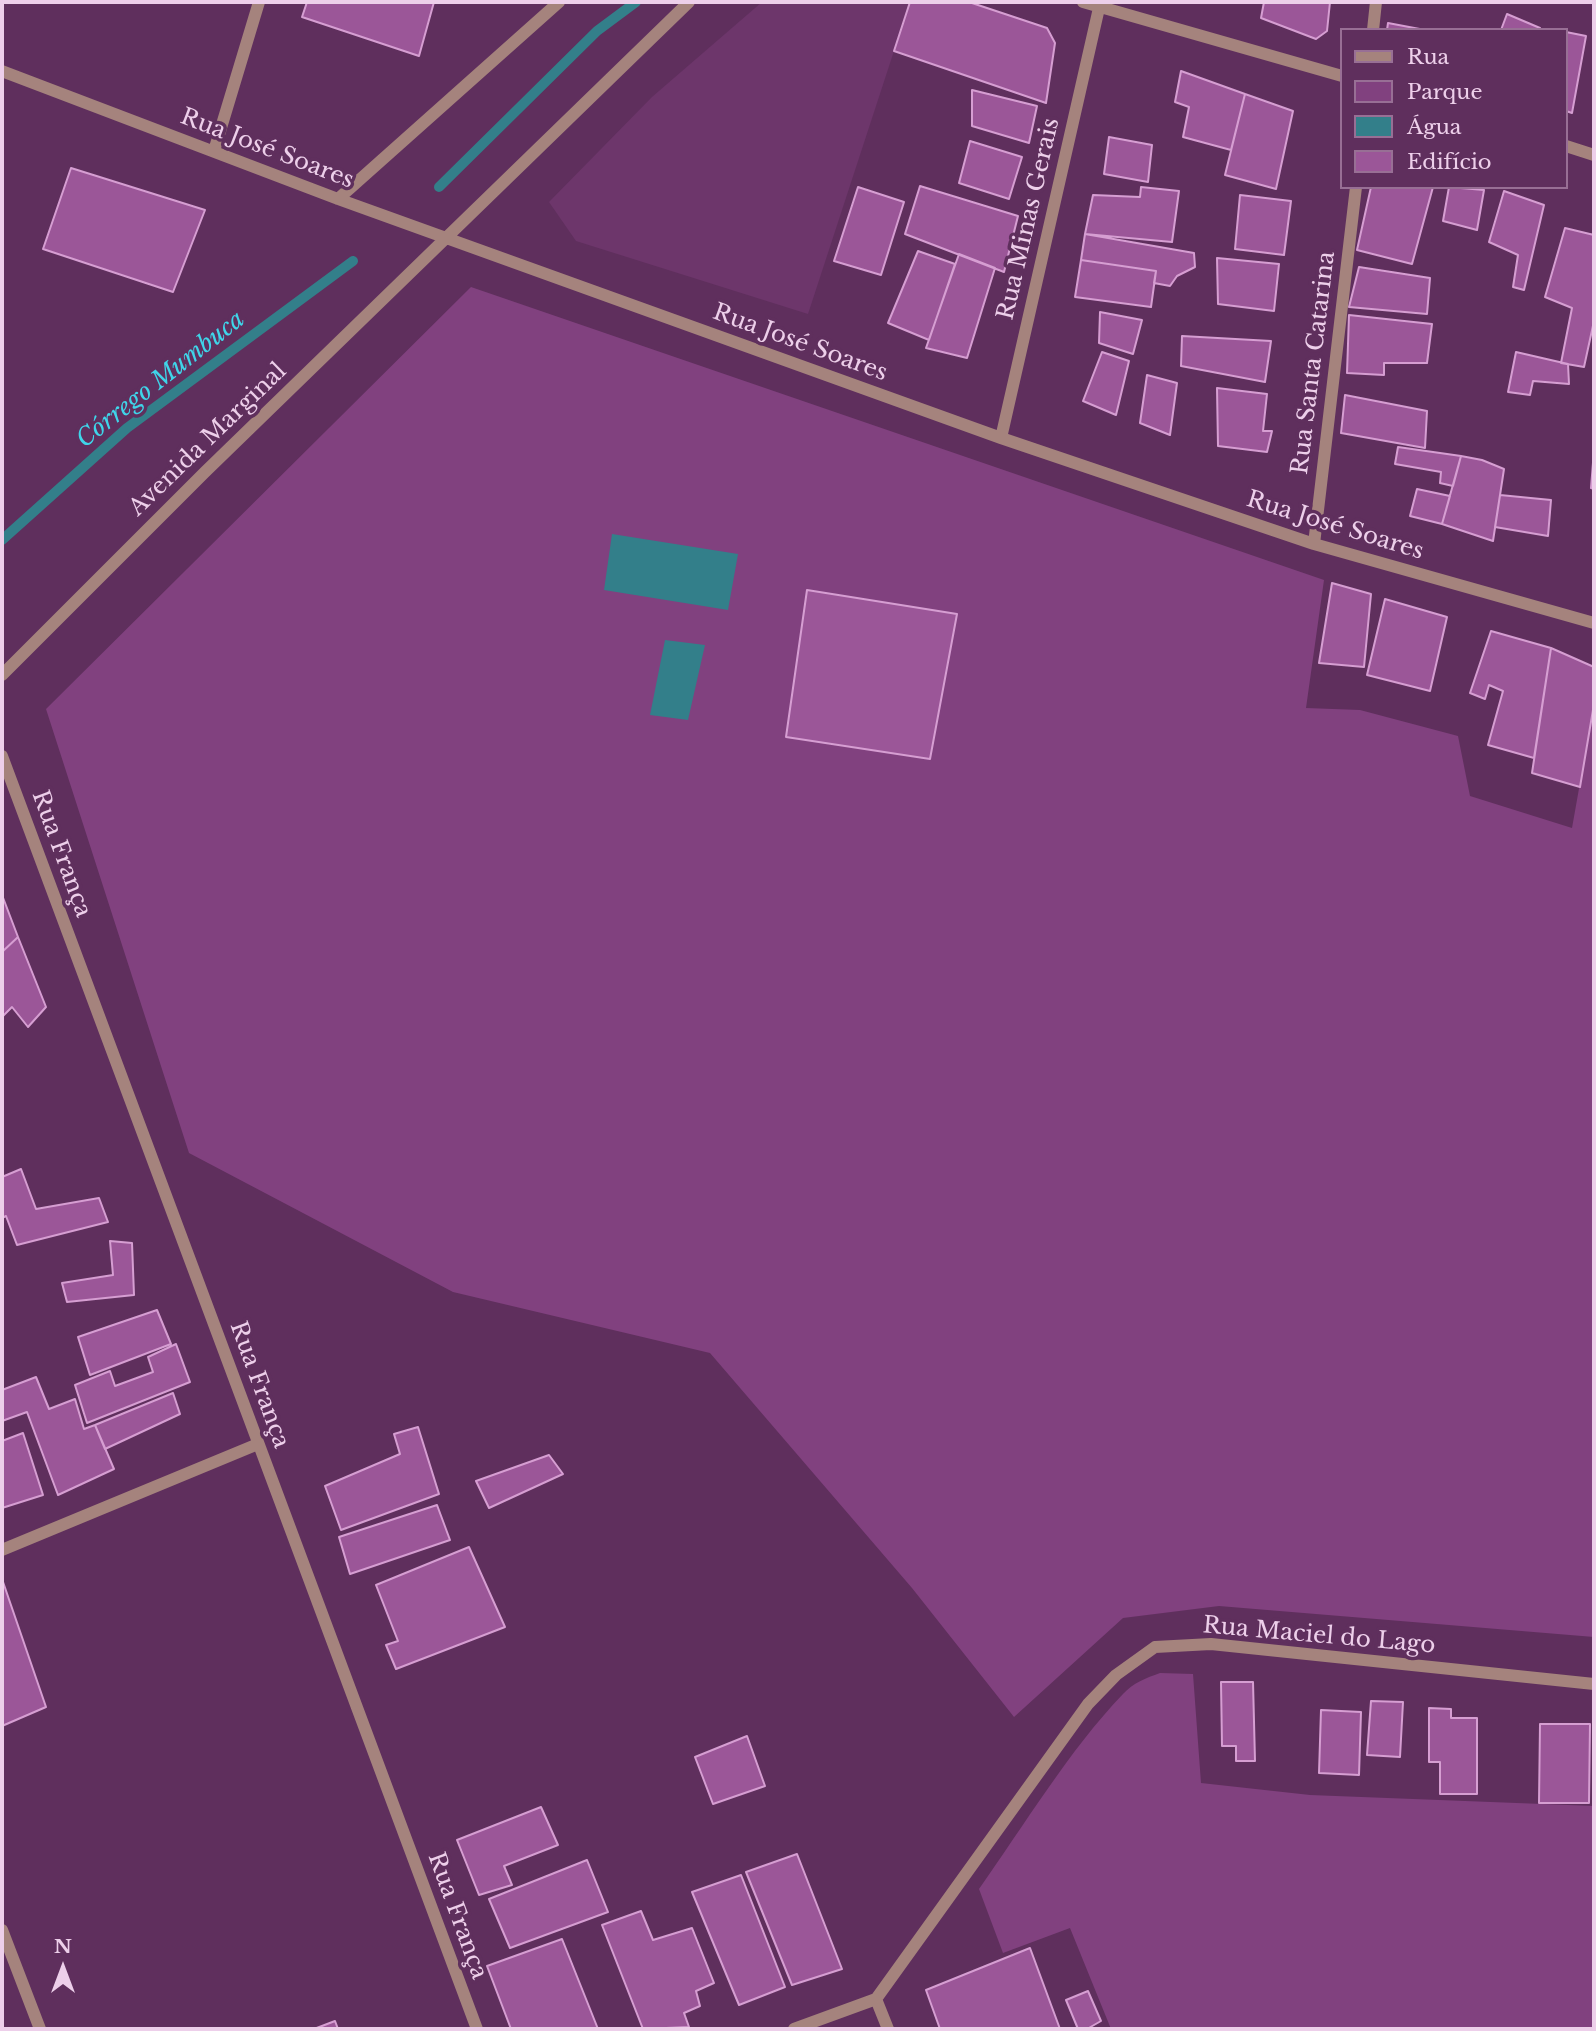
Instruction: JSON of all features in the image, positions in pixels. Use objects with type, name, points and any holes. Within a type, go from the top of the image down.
[{"type":"street","points":[[214,151],[259,2]]},
{"type":"street","points":[[338,199],[559,2]]},
{"type":"street","name":"Avenida Marginal","points":[[2,675],[195,481],[689,2]]},
{"type":"street","points":[[1083,2],[1340,75]]},
{"type":"street","points":[[1373,28],[1376,2]]},
{"type":"street","name":"Rua Minas Gerais","points":[[1001,438],[1099,8]]},
{"type":"street","name":"Rua José Soares","points":[[2,71],[338,199],[1001,438],[1314,544],[1594,624]]},
{"type":"street","points":[[1568,147],[1594,155]]},
{"type":"street","name":"Rua Santa Catarina","points":[[1314,544],[1356,189]]},
{"type":"street","name":"Rua França","points":[[2,756],[477,2029]]},
{"type":"street","points":[[2,1550],[258,1444]]},
{"type":"street","name":"Rua Maciel do Lago","points":[[876,1999],[1088,1704],[1116,1675],[1155,1647],[1211,1644],[1594,1684]]},
{"type":"street","points":[[2,1930],[40,2029]]},
{"type":"street","points":[[794,2029],[876,1999],[888,2029]]},
{"type":"shaded area","points":[[762,2],[910,2],[808,314],[576,241],[549,202],[652,97]]},
{"type":"green space","points":[[471,287],[1324,580],[1306,708],[1360,710],[1458,736],[1470,796],[1572,828],[1594,704],[1594,1637],[1219,1606],[1123,1618],[1014,1717],[912,1588],[710,1353],[453,1292],[189,1153],[46,709]]},
{"type":"green space","points":[[1160,1673],[1193,1674],[1201,1783],[1310,1795],[1594,1806],[1594,2029],[1111,2029],[1070,1928],[1003,1953],[979,1889],[1066,1764],[1103,1716],[1131,1687]]},
{"type":"water","points":[[612,534],[738,554],[728,610],[604,590]]},
{"type":"water","points":[[665,640],[705,645],[688,720],[650,715]]},
{"type":"building","points":[[307,2],[434,2],[419,56],[302,17]]},
{"type":"building","points":[[910,2],[969,2],[1047,28],[1055,43],[1046,103],[894,51]]},
{"type":"building","points":[[1264,2],[1330,2],[1327,31],[1316,39],[1261,18]]},
{"type":"building","points":[[1507,14],[1540,28],[1502,28]]},
{"type":"building","points":[[1388,23],[1414,28],[1387,28]]},
{"type":"building","points":[[1568,32],[1586,36],[1572,113],[1568,112]]},
{"type":"building","points":[[1181,71],[1245,94],[1231,150],[1183,137],[1189,107],[1175,102]]},
{"type":"building","points":[[972,90],[1037,106],[1029,143],[972,126]]},
{"type":"building","points":[[1245,94],[1293,111],[1276,189],[1225,175]]},
{"type":"building","points":[[1109,137],[1152,145],[1148,182],[1104,174]]},
{"type":"building","points":[[970,141],[1022,157],[1009,199],[959,183]]},
{"type":"building","points":[[71,168],[205,210],[173,292],[43,249]]},
{"type":"building","points":[[920,186],[1018,216],[1004,272],[905,234]]},
{"type":"building","points":[[858,187],[904,202],[881,275],[834,261]]},
{"type":"building","points":[[1141,187],[1179,191],[1172,242],[1085,234],[1093,195],[1140,197]]},
{"type":"building","points":[[1371,189],[1432,189],[1412,264],[1357,250]]},
{"type":"building","points":[[1449,189],[1484,190],[1477,230],[1443,221]]},
{"type":"building","points":[[1504,191],[1544,205],[1524,290],[1513,287],[1518,255],[1489,242]]},
{"type":"building","points":[[1240,195],[1291,201],[1284,255],[1235,249]]},
{"type":"building","points":[[1565,228],[1594,235],[1594,321],[1584,367],[1561,363],[1572,308],[1545,297]]},
{"type":"building","points":[[1085,234],[1194,253],[1195,267],[1177,276],[1170,286],[1154,283],[1156,271],[1081,260]]},
{"type":"building","points":[[918,251],[955,264],[929,340],[888,323]]},
{"type":"building","points":[[959,254],[995,268],[967,358],[926,348]]},
{"type":"building","points":[[1217,258],[1279,264],[1274,311],[1218,304]]},
{"type":"building","points":[[1081,260],[1156,271],[1151,307],[1075,297]]},
{"type":"building","points":[[1359,267],[1430,278],[1427,314],[1349,307]]},
{"type":"building","points":[[1100,312],[1142,320],[1133,354],[1099,343]]},
{"type":"building","points":[[1349,315],[1432,324],[1427,363],[1384,363],[1384,375],[1347,373]]},
{"type":"building","points":[[1182,336],[1271,341],[1265,382],[1181,366]]},
{"type":"building","points":[[1102,352],[1129,361],[1116,415],[1083,401]]},
{"type":"building","points":[[1516,352],[1568,364],[1569,384],[1533,381],[1530,395],[1508,392]]},
{"type":"building","points":[[1147,375],[1177,383],[1170,435],[1140,423]]},
{"type":"building","points":[[1217,388],[1267,394],[1263,431],[1272,431],[1267,452],[1218,446]]},
{"type":"building","points":[[1345,395],[1427,411],[1425,448],[1341,433]]},
{"type":"building","points":[[1398,447],[1461,456],[1453,486],[1440,483],[1441,472],[1395,464]]},
{"type":"building","points":[[1594,450],[1594,489],[1591,488]]},
{"type":"building","points":[[1461,456],[1482,460],[1504,469],[1493,541],[1442,524]]},
{"type":"building","points":[[1417,489],[1450,496],[1442,524],[1410,516]]},
{"type":"building","points":[[1500,495],[1551,500],[1548,536],[1495,527]]},
{"type":"building","points":[[1332,583],[1371,594],[1364,667],[1319,663]]},
{"type":"building","points":[[807,590],[957,614],[930,759],[786,737]]},
{"type":"building","points":[[1385,599],[1447,617],[1430,691],[1367,675]]},
{"type":"building","points":[[1491,631],[1551,648],[1534,758],[1488,745],[1503,691],[1489,685],[1485,699],[1470,693]]},
{"type":"building","points":[[1551,648],[1594,667],[1594,704],[1580,787],[1532,773]]},
{"type":"building","points":[[2,895],[18,937],[2,952]]},
{"type":"building","points":[[18,937],[46,1007],[28,1027],[12,1007],[2,1017],[2,952]]},
{"type":"building","points":[[21,1169],[36,1209],[99,1198],[108,1222],[17,1245],[6,1216],[2,1218],[2,1177]]},
{"type":"building","points":[[110,1241],[132,1243],[134,1295],[67,1302],[62,1283],[113,1275]]},
{"type":"building","points":[[157,1310],[171,1344],[90,1375],[78,1337]]},
{"type":"building","points":[[176,1344],[190,1382],[87,1423],[75,1385],[110,1371],[115,1386],[153,1372],[148,1357]]},
{"type":"building","points":[[36,1377],[49,1409],[75,1399],[84,1429],[95,1425],[114,1469],[58,1495],[27,1412],[2,1421],[2,1390]]},
{"type":"building","points":[[173,1393],[180,1414],[105,1449],[95,1425]]},
{"type":"building","points":[[418,1427],[439,1494],[341,1530],[325,1486],[400,1454],[394,1434]]},
{"type":"building","points":[[23,1433],[43,1495],[2,1508],[2,1441]]},
{"type":"building","points":[[549,1455],[563,1474],[489,1508],[476,1481]]},
{"type":"building","points":[[437,1505],[450,1540],[350,1574],[339,1537]]},
{"type":"building","points":[[469,1547],[505,1627],[396,1669],[386,1645],[398,1641],[376,1585]]},
{"type":"building","points":[[2,1579],[46,1707],[2,1726]]},
{"type":"building","points":[[1221,1682],[1253,1682],[1255,1761],[1236,1761],[1236,1746],[1222,1746]]},
{"type":"building","points":[[1371,1701],[1403,1702],[1400,1757],[1367,1755]]},
{"type":"building","points":[[1429,1708],[1451,1709],[1451,1718],[1477,1718],[1477,1794],[1440,1794],[1440,1762],[1429,1762]]},
{"type":"building","points":[[1321,1710],[1361,1712],[1359,1775],[1319,1773]]},
{"type":"building","points":[[1540,1724],[1590,1724],[1589,1803],[1539,1803]]},
{"type":"building","points":[[747,1736],[765,1786],[713,1804],[695,1757]]},
{"type":"building","points":[[541,1807],[558,1845],[504,1866],[512,1885],[479,1895],[457,1840]]},
{"type":"building","points":[[797,1854],[842,1969],[792,1985],[746,1872]]},
{"type":"building","points":[[587,1860],[608,1912],[510,1948],[489,1899]]},
{"type":"building","points":[[741,1875],[785,1987],[739,2005],[692,1892]]},
{"type":"building","points":[[641,1911],[653,1940],[692,1928],[714,1983],[696,1991],[700,2006],[684,2013],[689,2027],[643,2029],[602,1925]]},
{"type":"building","points":[[562,1939],[598,2029],[511,2029],[487,1966]]},
{"type":"building","points":[[1030,1948],[1060,2029],[940,2029],[926,1990]]},
{"type":"building","points":[[1088,1991],[1101,2021],[1087,2029],[1078,2029],[1066,2000]]},
{"type":"building","points":[[335,2021],[338,2029],[314,2029]]},
{"type":"waterway","name":"Córrego Mumbuca","points":[[439,187],[597,31],[636,2]]},
{"type":"waterway","name":"Córrego Mumbuca","points":[[2,540],[127,428],[353,261]]}]
